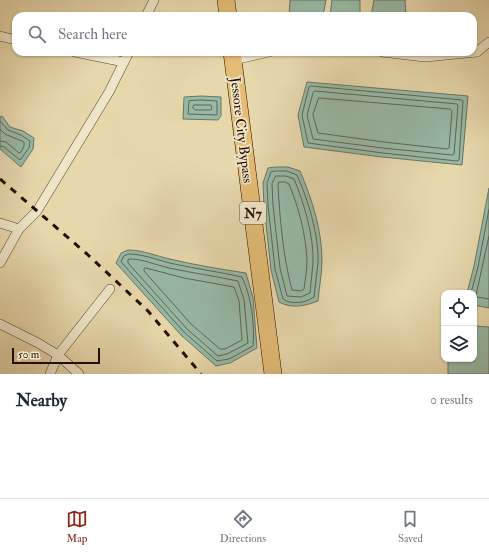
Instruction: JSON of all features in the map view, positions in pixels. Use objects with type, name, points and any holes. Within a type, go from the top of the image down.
[{"type":"highway","points":[[226,0],[228,12]]},
{"type":"highway","name":"Jessore City Bypass","points":[[233,56],[273,374]]},
{"type":"street","points":[[148,12],[154,0]]},
{"type":"street","points":[[0,36],[12,39]]},
{"type":"street","points":[[477,52],[489,42]]},
{"type":"street","points":[[95,56],[124,62]]},
{"type":"street","points":[[0,264],[19,229],[37,211],[109,92],[126,56]]},
{"type":"street","points":[[416,56],[435,56]]},
{"type":"street","points":[[0,222],[19,229]]},
{"type":"street","points":[[50,374],[58,355],[110,289]]},
{"type":"street","points":[[0,324],[58,355],[79,374]]},
{"type":"water","points":[[290,0],[326,0],[324,12],[289,12]]},
{"type":"water","points":[[332,0],[360,0],[360,12],[330,12]]},
{"type":"water","points":[[374,0],[405,0],[406,12],[372,12]]},
{"type":"water","points":[[307,82],[468,96],[462,165],[304,147],[298,115]]},
{"type":"water","points":[[184,97],[221,97],[221,116],[218,120],[183,119]]},
{"type":"water","points":[[2,116],[10,127],[23,131],[34,138],[33,149],[21,167],[0,149],[0,117]]},
{"type":"water","points":[[288,167],[300,171],[318,226],[322,249],[322,271],[318,301],[308,304],[289,306],[279,302],[271,270],[263,183],[268,168]]},
{"type":"water","points":[[489,188],[489,308],[477,306],[477,290],[468,290],[474,266]]},
{"type":"water","points":[[128,250],[144,252],[198,265],[246,273],[253,298],[257,348],[230,363],[216,366],[181,335],[116,263],[121,253]]},
{"type":"water","points":[[477,326],[489,327],[489,374],[448,374],[448,362],[477,362]]},
{"type":"railway","points":[[0,179],[87,254],[148,311],[201,374]]}]
